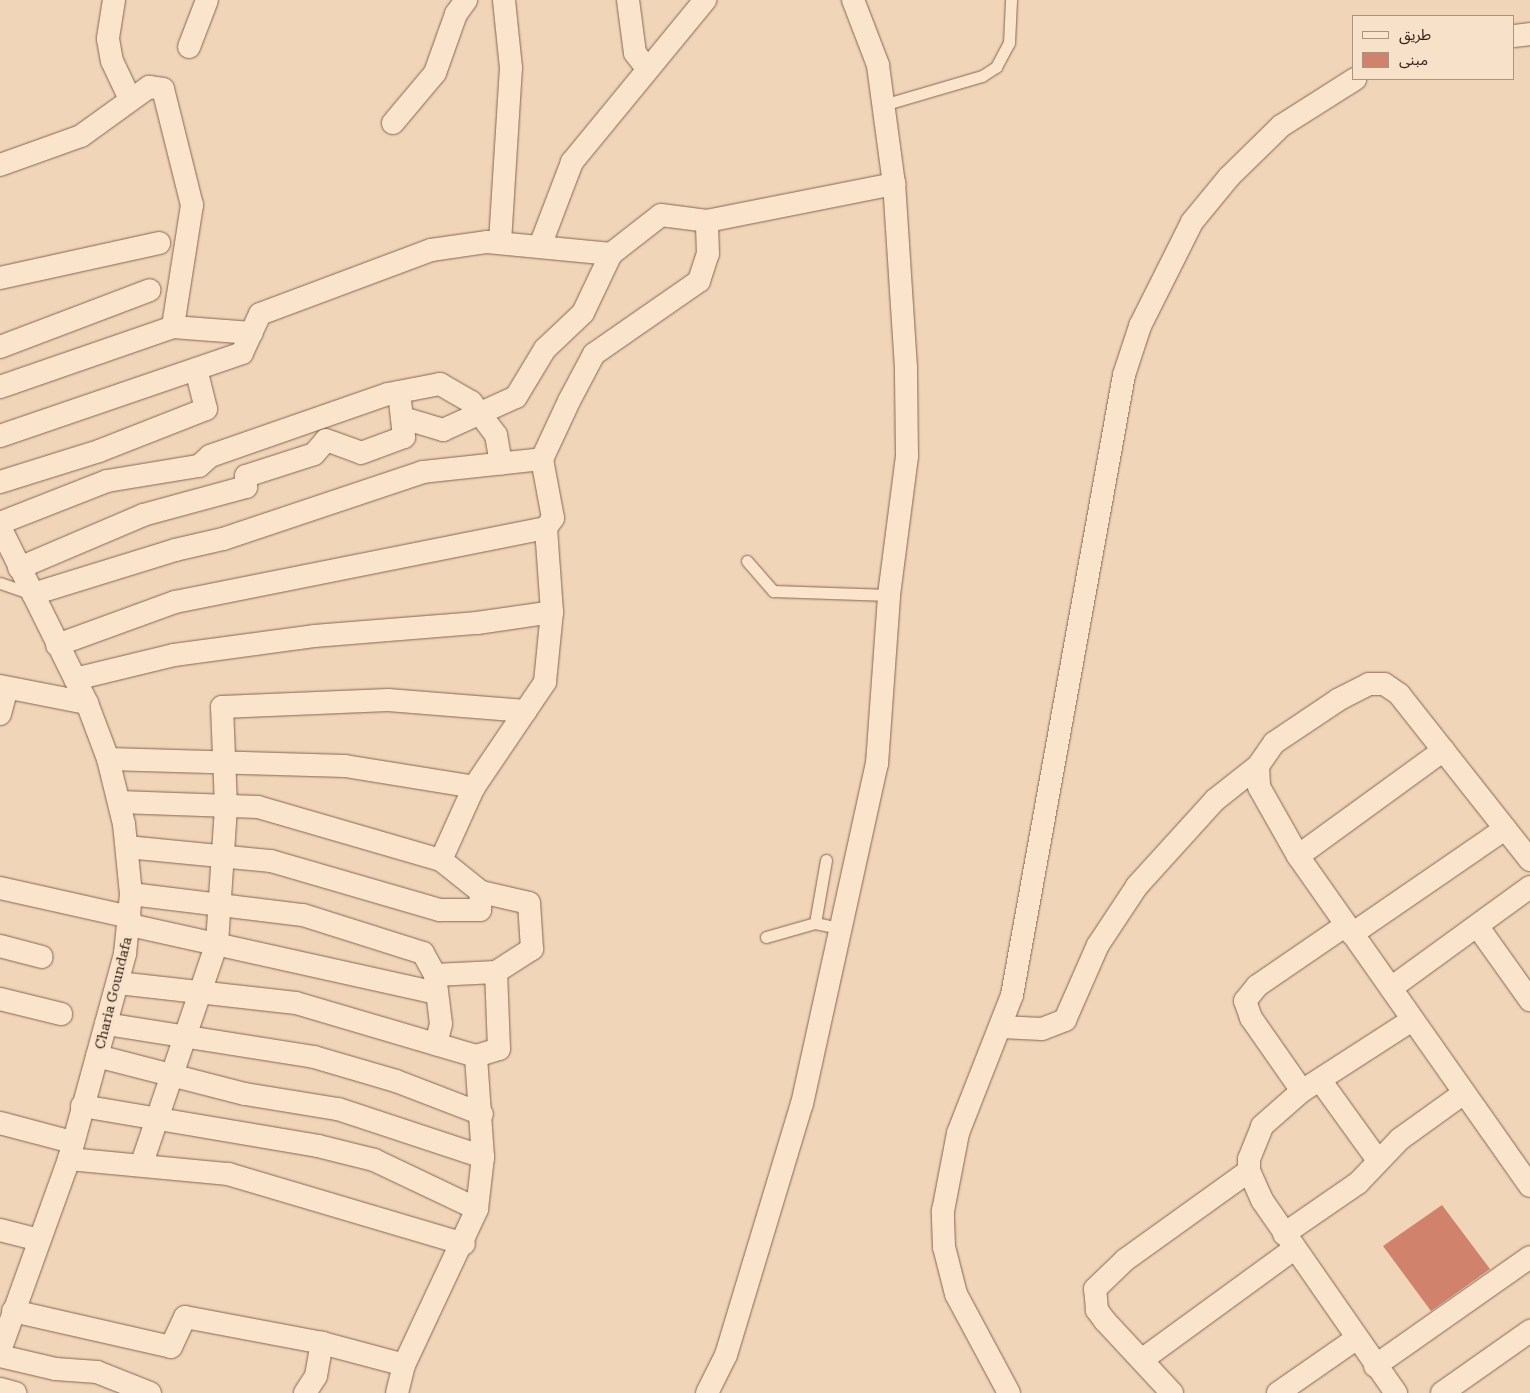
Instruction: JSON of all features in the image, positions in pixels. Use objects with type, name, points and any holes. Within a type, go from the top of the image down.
[{"type":"street","points":[[114,0],[108,39],[112,61],[130,100]]},
{"type":"street","points":[[189,46],[207,0]]},
{"type":"street","points":[[393,122],[435,74],[456,14],[466,0]]},
{"type":"street","points":[[500,242],[511,77],[504,0]]},
{"type":"street","points":[[628,0],[635,54],[646,67]]},
{"type":"street","points":[[540,246],[572,162],[646,67],[705,0]]},
{"type":"street","points":[[707,1393],[726,1355],[802,1104],[844,930],[877,764],[889,595],[907,456],[906,368],[894,184],[884,105],[878,65],[853,0]]},
{"type":"street","points":[[1515,36],[1530,34]]},
{"type":"street","points":[[1009,1393],[956,1294],[944,1246],[943,1211],[958,1133],[1001,1027],[1018,968],[1124,375],[1140,326],[1192,222],[1228,176],[1281,126],[1353,80]]},
{"type":"street","points":[[0,165],[81,136],[154,85],[166,94],[192,205],[173,327]]},
{"type":"street","points":[[403,418],[443,430],[478,412],[516,398],[545,349],[583,313],[610,254],[661,215],[707,221],[894,184]]},
{"type":"street","points":[[441,860],[474,787],[545,682],[552,612],[546,528],[553,518],[542,459],[594,354],[699,282],[708,254],[707,221]]},
{"type":"street","points":[[0,436],[242,353],[260,314],[358,274],[431,250],[500,242],[610,254]]},
{"type":"street","points":[[0,278],[159,243]]},
{"type":"street","points":[[0,347],[150,290]]},
{"type":"street","points":[[0,387],[173,327],[252,333]]},
{"type":"street","points":[[0,482],[99,451],[206,409],[196,369]]},
{"type":"street","points":[[0,523],[107,481],[199,466],[210,456],[399,392],[440,384],[471,402],[496,435],[501,464]]},
{"type":"street","points":[[19,568],[143,516],[246,487],[246,476],[314,454],[326,440],[361,453],[404,437],[399,392]]},
{"type":"street","points":[[33,594],[175,550],[223,540],[423,472],[542,459]]},
{"type":"street","name":"Charia Goundafa","points":[[0,527],[75,679],[108,759],[128,847],[132,894],[130,921],[118,983],[70,1151],[1,1344]]},
{"type":"street","points":[[57,645],[175,602],[546,528]]},
{"type":"street","points":[[75,679],[174,655],[314,636],[477,623],[552,612]]},
{"type":"street","points":[[1001,1027],[1042,1028],[1065,1020],[1098,945],[1137,886],[1214,800],[1258,766],[1274,743],[1309,719],[1378,683],[1399,694],[1530,860]]},
{"type":"street","points":[[0,714],[4,687],[86,704]]},
{"type":"street","points":[[142,1163],[204,993],[217,943],[223,902],[226,806],[221,762],[222,707],[388,700],[526,711]]},
{"type":"street","points":[[1298,856],[1444,750]]},
{"type":"street","points":[[108,759],[345,766],[474,787]]},
{"type":"street","points":[[1258,766],[1259,787],[1298,856],[1530,1186]]},
{"type":"street","points":[[0,888],[217,943],[436,984],[496,972],[532,949],[529,903],[480,892],[441,860],[258,807],[119,802]]},
{"type":"street","points":[[1377,1159],[1250,1018],[1245,1001],[1257,986],[1505,829]]},
{"type":"street","points":[[128,847],[271,861],[440,910],[480,910],[480,892]]},
{"type":"street","points":[[1391,988],[1478,928],[1530,887]]},
{"type":"street","points":[[132,894],[223,902],[303,915],[423,953],[436,984],[441,1024],[436,1044]]},
{"type":"street","points":[[1478,928],[1530,1000]]},
{"type":"street","points":[[0,946],[42,957]]},
{"type":"street","points":[[118,983],[296,1003],[476,1056],[499,1049],[496,972]]},
{"type":"street","points":[[2,1006],[61,1014]]},
{"type":"street","points":[[1396,1393],[1289,1242],[1249,1171],[1253,1142],[1262,1126],[1311,1085],[1412,1020]]},
{"type":"street","points":[[106,1024],[314,1057],[396,1081],[482,1114]]},
{"type":"street","points":[[97,1056],[173,1077],[338,1109],[483,1157]]},
{"type":"street","points":[[397,1393],[404,1365],[464,1244],[477,1209],[483,1157],[482,1114],[476,1056]]},
{"type":"street","points":[[1143,1359],[1289,1242],[1358,1183],[1377,1159],[1464,1093]]},
{"type":"street","points":[[82,1106],[160,1117],[374,1160],[477,1209]]},
{"type":"street","points":[[0,1124],[70,1151],[142,1163],[228,1174],[464,1244]]},
{"type":"street","points":[[1172,1393],[1097,1310],[1099,1281],[1249,1171]]},
{"type":"street","points":[[0,1230],[39,1240]]},
{"type":"street","points":[[1376,1366],[1530,1257]]},
{"type":"street","points":[[13,1311],[171,1347],[185,1317],[322,1343],[404,1365]]},
{"type":"street","points":[[1442,1393],[1530,1332]]},
{"type":"street","points":[[1278,1393],[1357,1338]]},
{"type":"street","points":[[305,1393],[316,1376],[322,1343]]},
{"type":"street","points":[[1,1344],[56,1369],[97,1372],[150,1393]]},
{"type":"street","points":[[0,1389],[15,1393]]},
{"type":"lane","points":[[884,105],[982,76],[996,67],[1009,43],[1011,0]]},
{"type":"lane","points":[[747,561],[773,591],[889,595]]},
{"type":"lane","points":[[0,583],[33,594]]},
{"type":"lane","points":[[815,923],[826,860]]},
{"type":"lane","points":[[766,937],[815,923],[844,930]]},
{"type":"building","points":[[1442,1205],[1490,1269],[1431,1311],[1383,1246]]}]
